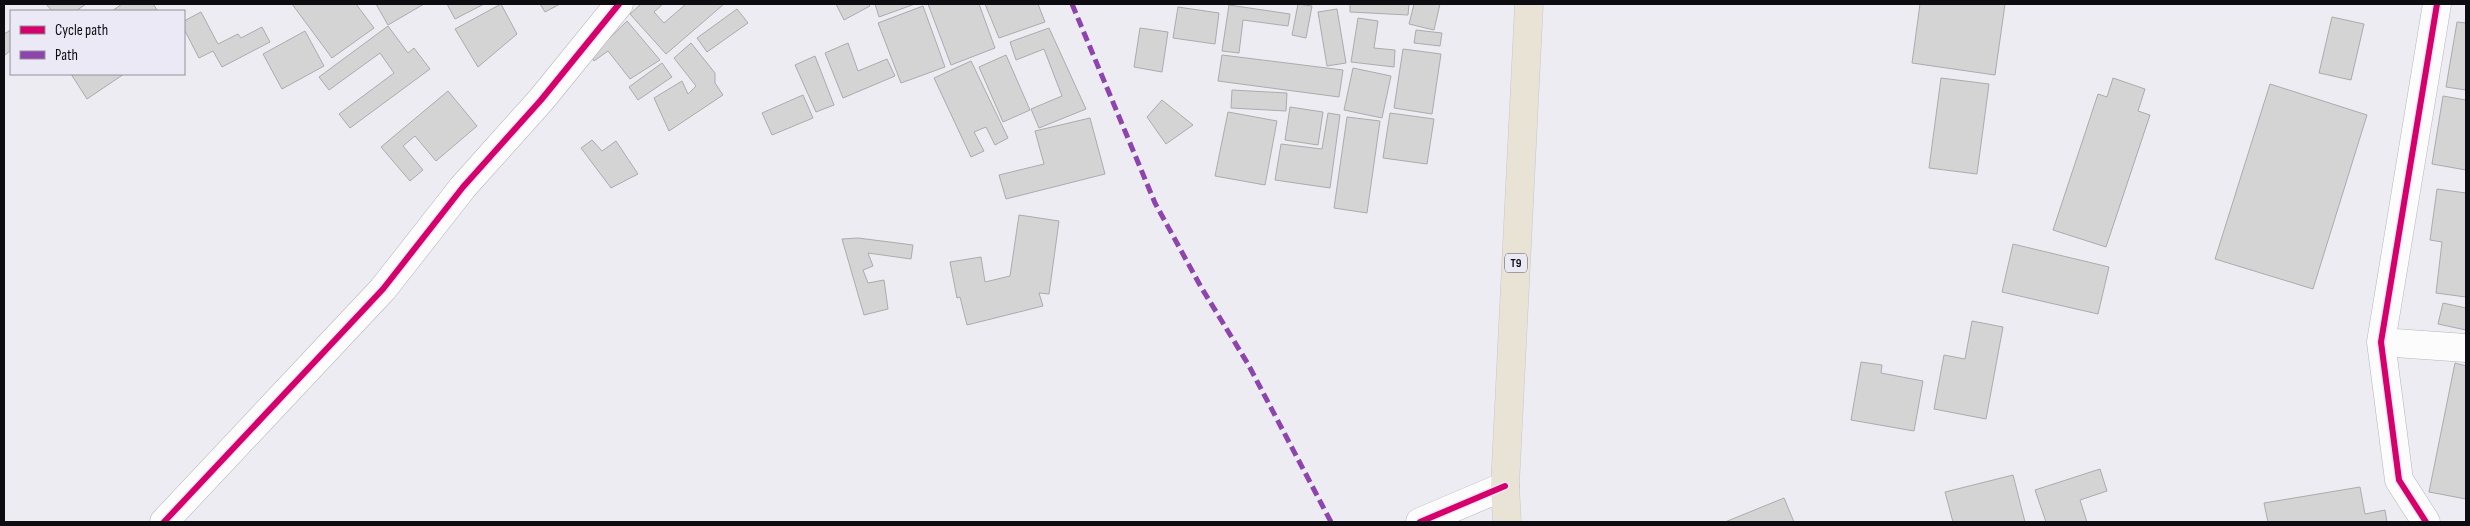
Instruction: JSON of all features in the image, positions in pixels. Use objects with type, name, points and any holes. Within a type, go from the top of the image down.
[{"type":"highway","name":"T9","points":[[1506,522],[1505,486],[1529,4]]},
{"type":"street","points":[[164,522],[383,289],[463,187],[541,100],[619,4]]},
{"type":"street","points":[[2426,522],[2399,480],[2381,342],[2437,4]]},
{"type":"street","points":[[2381,342],[2466,348]]},
{"type":"street","points":[[1420,522],[1505,486]]},
{"type":"building","points":[[46,4],[86,4],[77,10],[51,10]]},
{"type":"building","points":[[122,4],[153,4],[157,10],[113,10]]},
{"type":"building","points":[[292,4],[356,4],[374,28],[332,58]]},
{"type":"building","points":[[376,4],[424,4],[388,25]]},
{"type":"building","points":[[447,4],[484,4],[455,19]]},
{"type":"building","points":[[501,4],[517,34],[478,67],[455,29]]},
{"type":"building","points":[[540,4],[560,4],[545,12]]},
{"type":"building","points":[[641,4],[663,4],[654,12],[664,23],[686,4],[724,4],[666,54],[630,14]]},
{"type":"building","points":[[836,4],[868,4],[870,6],[844,20]]},
{"type":"building","points":[[875,4],[915,4],[879,17]]},
{"type":"building","points":[[928,4],[979,4],[995,48],[951,65]]},
{"type":"building","points":[[985,4],[1038,4],[1045,22],[999,38]]},
{"type":"building","points":[[1298,4],[1312,6],[1306,38],[1292,35]]},
{"type":"building","points":[[1350,4],[1409,4],[1408,15],[1350,12]]},
{"type":"building","points":[[1414,4],[1440,4],[1434,30],[1409,24]]},
{"type":"building","points":[[1920,4],[2005,4],[1995,75],[1912,63]]},
{"type":"building","points":[[1229,5],[1290,14],[1288,26],[1243,20],[1239,53],[1222,51]]},
{"type":"building","points":[[923,6],[945,67],[901,83],[878,23]]},
{"type":"building","points":[[1178,7],[1219,13],[1215,44],[1173,38]]},
{"type":"building","points":[[737,9],[748,23],[707,52],[697,38]]},
{"type":"building","points":[[1337,9],[1346,63],[1327,66],[1318,12]]},
{"type":"building","points":[[201,12],[218,44],[238,34],[241,38],[262,27],[270,42],[222,67],[213,51],[199,58],[185,31],[185,20]]},
{"type":"building","points":[[2332,17],[2364,24],[2351,80],[2319,73]]},
{"type":"building","points":[[1358,18],[1378,21],[1374,48],[1395,50],[1394,67],[1351,62]]},
{"type":"building","points":[[627,21],[660,60],[630,79],[608,51],[594,61],[591,56]]},
{"type":"building","points":[[2457,22],[2466,23],[2466,90],[2446,87]]},
{"type":"building","points":[[388,26],[408,53],[414,48],[430,69],[350,128],[339,114],[394,73],[380,53],[329,90],[319,77]]},
{"type":"building","points":[[1049,28],[1086,109],[1039,128],[1031,109],[1062,96],[1044,49],[1016,60],[1010,42]]},
{"type":"building","points":[[1140,28],[1168,32],[1162,72],[1134,67]]},
{"type":"building","points":[[1416,30],[1442,33],[1440,46],[1414,43]]},
{"type":"building","points":[[10,31],[10,51],[4,56],[4,34]]},
{"type":"building","points":[[305,31],[324,66],[282,89],[263,54]]},
{"type":"building","points":[[691,43],[715,73],[715,83],[723,95],[669,131],[654,98],[682,81],[688,94],[696,86],[674,58]]},
{"type":"building","points":[[848,43],[858,71],[887,59],[895,76],[843,98],[825,53]]},
{"type":"building","points":[[1403,49],[1441,54],[1432,114],[1394,108]]},
{"type":"building","points":[[1006,55],[1030,110],[1003,122],[979,67]]},
{"type":"building","points":[[1222,55],[1343,70],[1339,97],[1218,81]]},
{"type":"building","points":[[815,56],[834,105],[816,112],[795,65]]},
{"type":"building","points":[[971,61],[1008,138],[995,145],[986,127],[974,132],[984,151],[971,157],[934,78]]},
{"type":"building","points":[[662,63],[672,77],[638,100],[629,87]]},
{"type":"building","points":[[1353,68],[1391,76],[1382,118],[1344,110]]},
{"type":"building","points":[[72,75],[123,75],[87,99]]},
{"type":"building","points":[[1941,78],[1989,84],[1977,174],[1929,168]]},
{"type":"building","points":[[2113,78],[2145,89],[2138,111],[2150,115],[2106,247],[2053,230],[2098,94],[2107,97]]},
{"type":"building","points":[[2270,84],[2367,115],[2313,289],[2215,259]]},
{"type":"building","points":[[1232,90],[1287,93],[1286,111],[1231,108]]},
{"type":"building","points":[[448,91],[477,126],[436,161],[415,136],[403,146],[423,170],[410,181],[381,147]]},
{"type":"building","points":[[803,95],[813,118],[772,135],[762,113]]},
{"type":"building","points":[[2443,96],[2466,100],[2466,170],[2432,164]]},
{"type":"building","points":[[1162,100],[1193,125],[1166,144],[1147,117]]},
{"type":"building","points":[[1290,107],[1323,112],[1318,145],[1285,140]]},
{"type":"building","points":[[1228,112],[1277,121],[1265,185],[1215,176]]},
{"type":"building","points":[[1328,113],[1340,115],[1330,188],[1275,180],[1281,144],[1322,149]]},
{"type":"building","points":[[1390,113],[1434,119],[1427,164],[1383,158]]},
{"type":"building","points":[[1347,117],[1380,121],[1367,213],[1334,208]]},
{"type":"building","points":[[1090,118],[1105,174],[1006,199],[999,175],[1044,164],[1035,131]]},
{"type":"building","points":[[592,140],[602,151],[616,141],[638,174],[611,188],[581,148]]},
{"type":"building","points":[[2437,189],[2466,193],[2466,297],[2436,293],[2442,242],[2430,240]]},
{"type":"building","points":[[1019,215],[1059,221],[1049,294],[1039,293],[1043,306],[967,325],[960,297],[957,298],[950,262],[981,257],[985,282],[1010,276]]},
{"type":"building","points":[[858,238],[913,245],[911,259],[868,253],[873,266],[863,270],[868,283],[884,280],[888,309],[864,315],[842,239]]},
{"type":"building","points":[[2013,244],[2109,267],[2098,314],[2002,292]]},
{"type":"building","points":[[2443,303],[2466,308],[2466,330],[2438,324]]},
{"type":"building","points":[[1972,321],[2003,327],[1986,419],[1934,409],[1944,355],[1965,359]]},
{"type":"building","points":[[1861,362],[1882,365],[1881,373],[1923,381],[1914,431],[1851,420]]},
{"type":"building","points":[[2455,363],[2466,366],[2466,499],[2429,492]]},
{"type":"building","points":[[2100,469],[2107,491],[2080,500],[2087,522],[2046,522],[2035,490]]},
{"type":"building","points":[[2013,475],[2025,522],[1953,522],[1945,492]]},
{"type":"building","points":[[2360,487],[2365,514],[2385,510],[2387,522],[2268,522],[2264,503]]},
{"type":"building","points":[[1784,498],[1794,522],[1725,522]]},
{"type":"marked path","points":[[1072,4],[1155,203],[1201,287],[1248,364],[1331,522]]},
{"type":"cycle path","points":[[164,522],[383,289],[463,187],[541,100],[619,4]]},
{"type":"cycle path","points":[[2426,522],[2399,480],[2381,342],[2437,4]]},
{"type":"cycle path","points":[[1420,522],[1505,486]]}]
